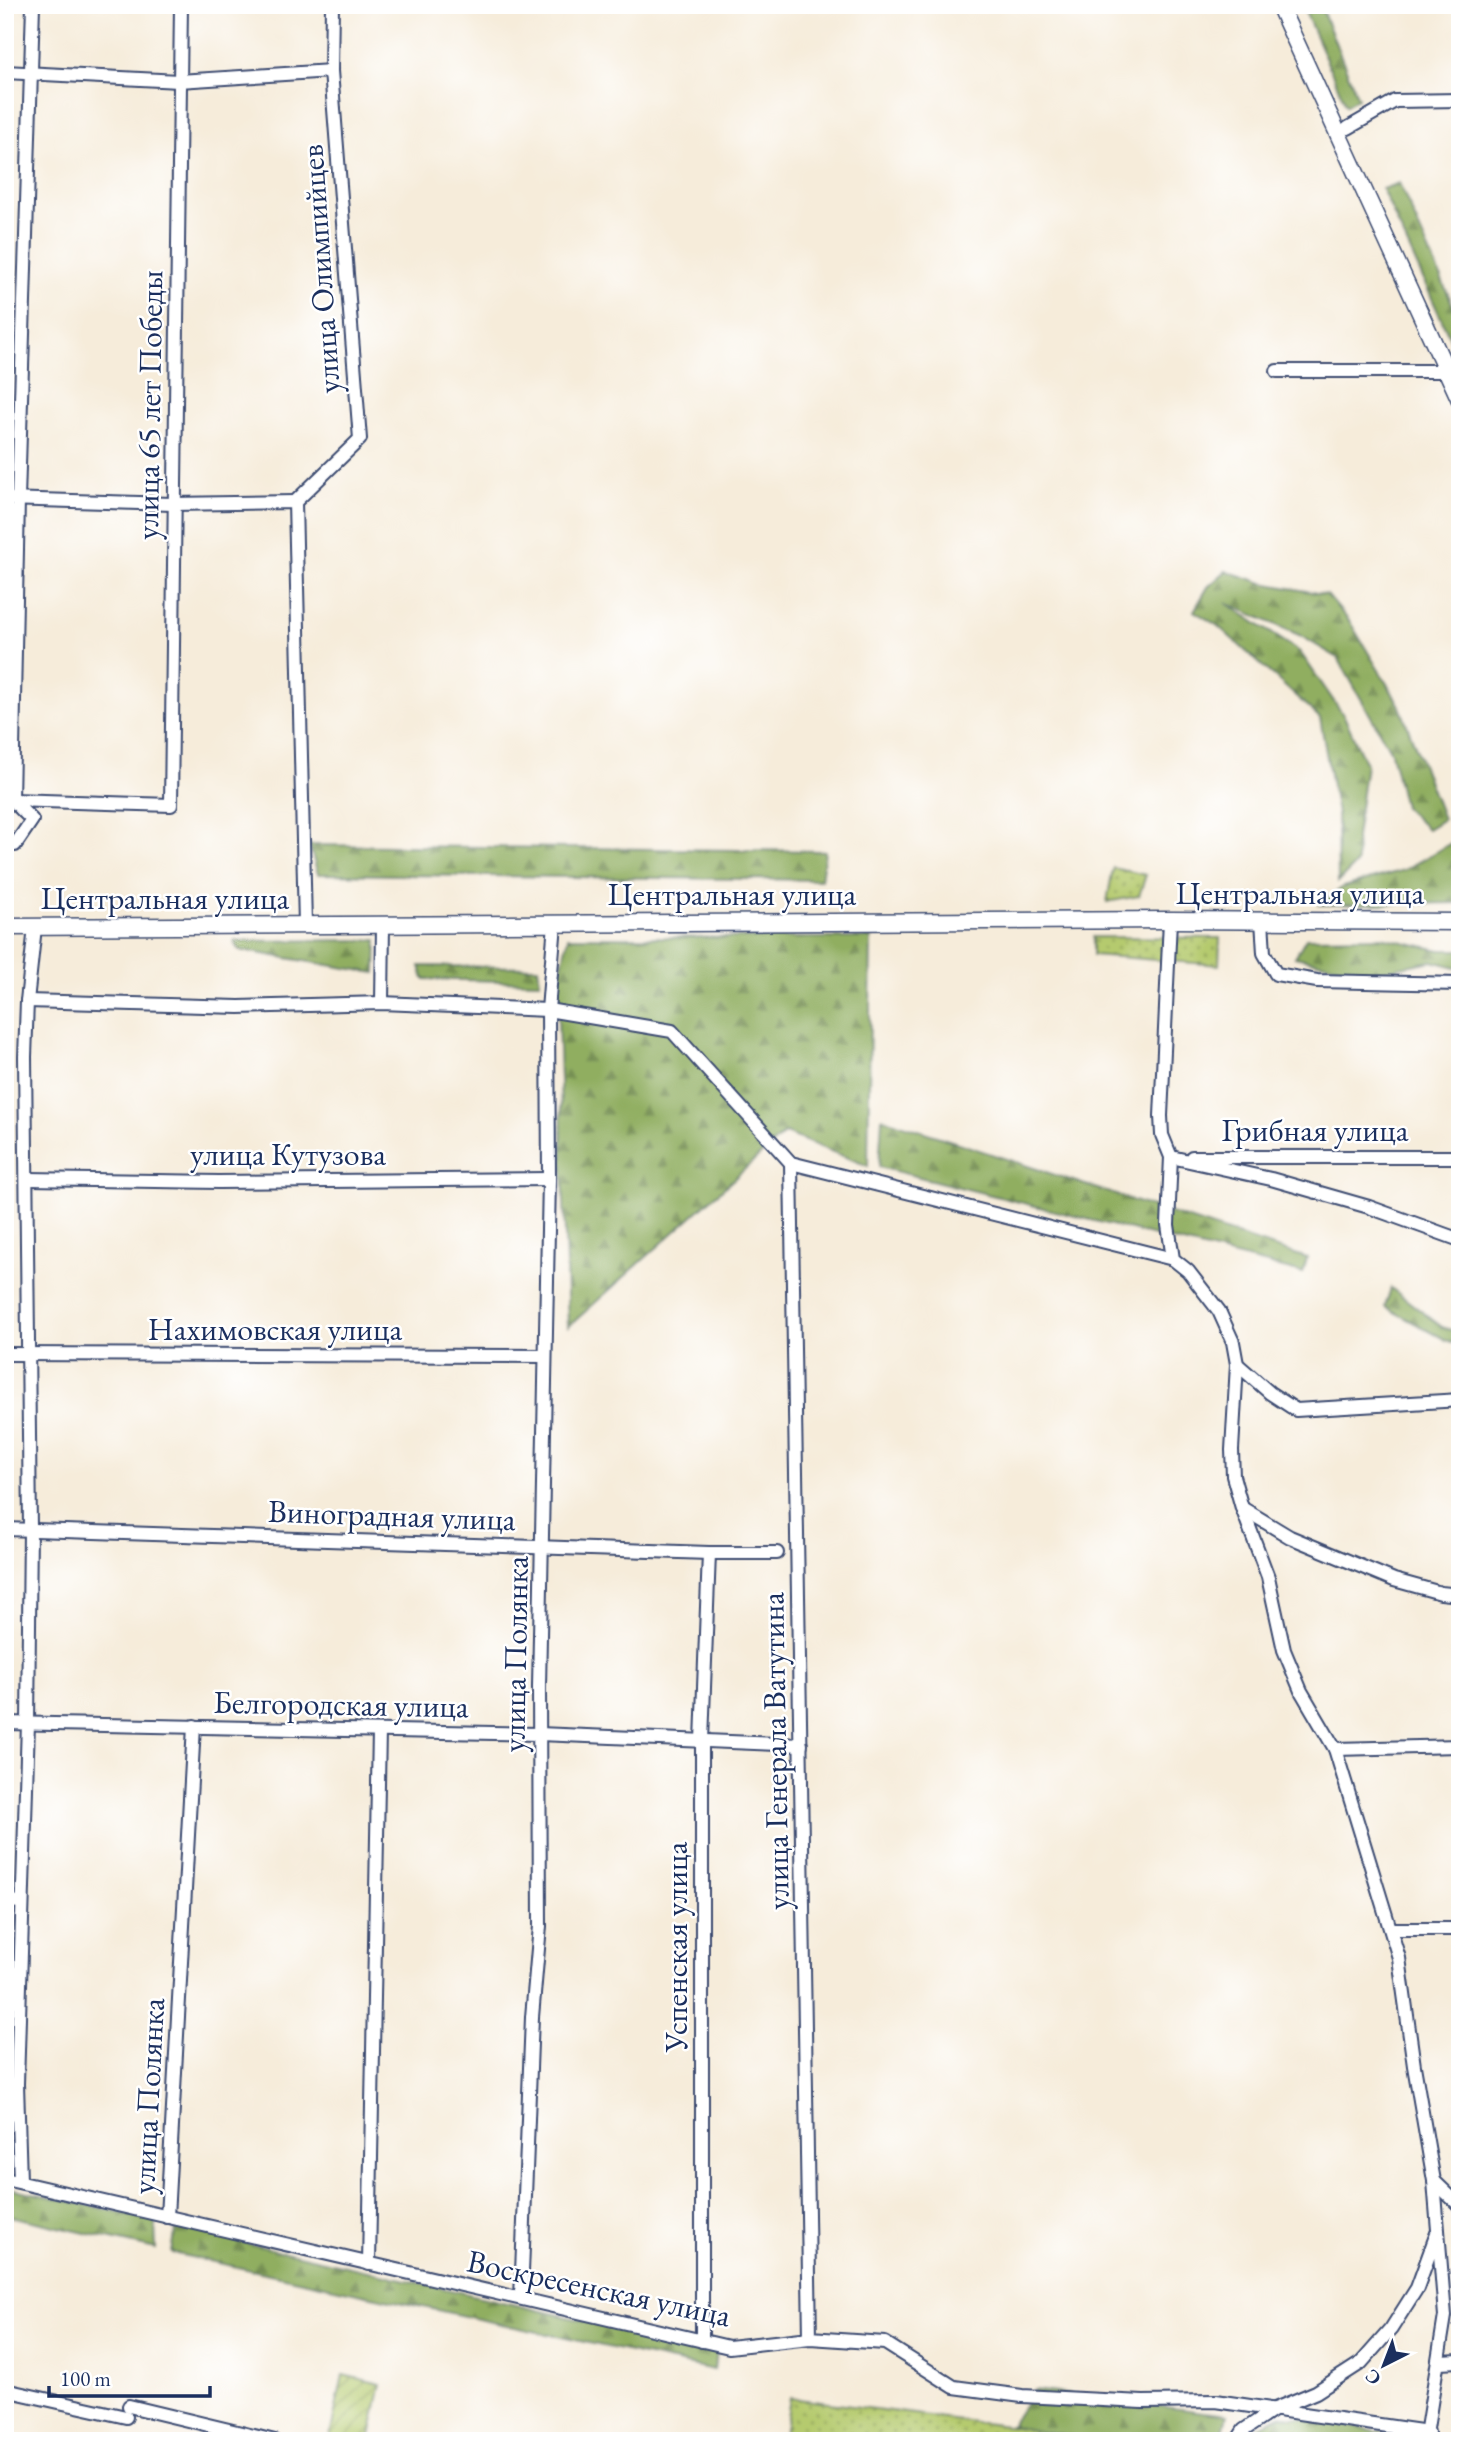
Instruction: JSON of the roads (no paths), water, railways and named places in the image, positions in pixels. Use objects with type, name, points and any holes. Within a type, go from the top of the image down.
[{"type":"main road","points":[[1279,5],[1453,369],[1460,400]]},
{"type":"main road","name":"Центральная улица","points":[[5,927],[1170,920],[1460,922]]},
{"type":"street","points":[[5,845],[15,845],[32,820],[12,800],[12,499],[33,5]]},
{"type":"street","name":"улица 65 лет Победы","points":[[12,800],[171,806],[181,5]]},
{"type":"street","name":"улица Олимпийцев","points":[[295,502],[359,439],[331,71],[332,5]]},
{"type":"street","points":[[5,72],[179,81],[331,71]]},
{"type":"street","points":[[1348,128],[1395,101],[1460,100]]},
{"type":"street","points":[[1277,371],[1453,369]]},
{"type":"street","points":[[12,499],[173,504],[295,502],[305,925]]},
{"type":"street","points":[[1170,920],[1161,1116],[1162,1135],[1171,1157],[1168,1226],[1173,1259]]},
{"type":"street","points":[[1262,920],[1264,953],[1276,974],[1317,981],[1460,984]]},
{"type":"street","name":"улица Полянка","points":[[521,2298],[532,2017],[540,1926],[539,1734],[549,1179],[548,1010],[555,923]]},
{"type":"street","points":[[382,1003],[383,924]]},
{"type":"street","points":[[20,2181],[11,2083],[22,1902],[28,1723],[30,1529],[25,1057],[27,1000],[35,927]]},
{"type":"street","points":[[27,1000],[239,1007],[382,1003],[548,1010],[672,1031],[791,1163],[1173,1259],[1188,1271],[1219,1311],[1233,1342],[1237,1364],[1233,1476],[1268,1577],[1284,1650],[1301,1691],[1335,1748],[1399,1958],[1434,2181],[1445,2316],[1427,2436]]},
{"type":"street","points":[[1171,1157],[1271,1179],[1369,1207],[1460,1240]]},
{"type":"street","name":"Грибная улица","points":[[1171,1157],[1460,1157]]},
{"type":"street","name":"улица Генерала Ватутина","points":[[791,1163],[810,2338]]},
{"type":"street","name":"улица Кутузова","points":[[28,1180],[219,1182],[549,1179]]},
{"type":"street","name":"Нахимовская улица","points":[[5,1353],[544,1356]]},
{"type":"street","points":[[1237,1364],[1270,1393],[1296,1410],[1460,1400]]},
{"type":"street","points":[[1242,1508],[1290,1537],[1394,1580],[1441,1593],[1460,1595]]},
{"type":"street","name":"Виноградная улица","points":[[5,1529],[709,1553],[778,1553]]},
{"type":"street","name":"Успенская улица","points":[[702,2341],[702,1741],[709,1553]]},
{"type":"street","name":"Белгородская улица","points":[[5,1723],[539,1734],[801,1745]]},
{"type":"street","name":"улица Полянка","points":[[167,2217],[194,1727]]},
{"type":"street","points":[[369,2264],[379,1731]]},
{"type":"street","points":[[1335,1748],[1460,1746]]},
{"type":"street","points":[[5,1901],[22,1902]]},
{"type":"street","points":[[1391,1929],[1460,1929]]},
{"type":"street","name":"Воскресенская улица","points":[[5,2179],[729,2347],[810,2338],[886,2343],[922,2369],[954,2387],[1023,2396],[1143,2402],[1216,2401],[1427,2436]]},
{"type":"street","points":[[1434,2181],[1460,2206]]},
{"type":"street","points":[[1237,2441],[1244,2430],[1275,2409],[1316,2392],[1361,2363],[1391,2329],[1417,2288],[1438,2229]]},
{"type":"street","points":[[1439,2362],[1460,2361]]},
{"type":"street","points":[[5,2390],[275,2441]]}]
